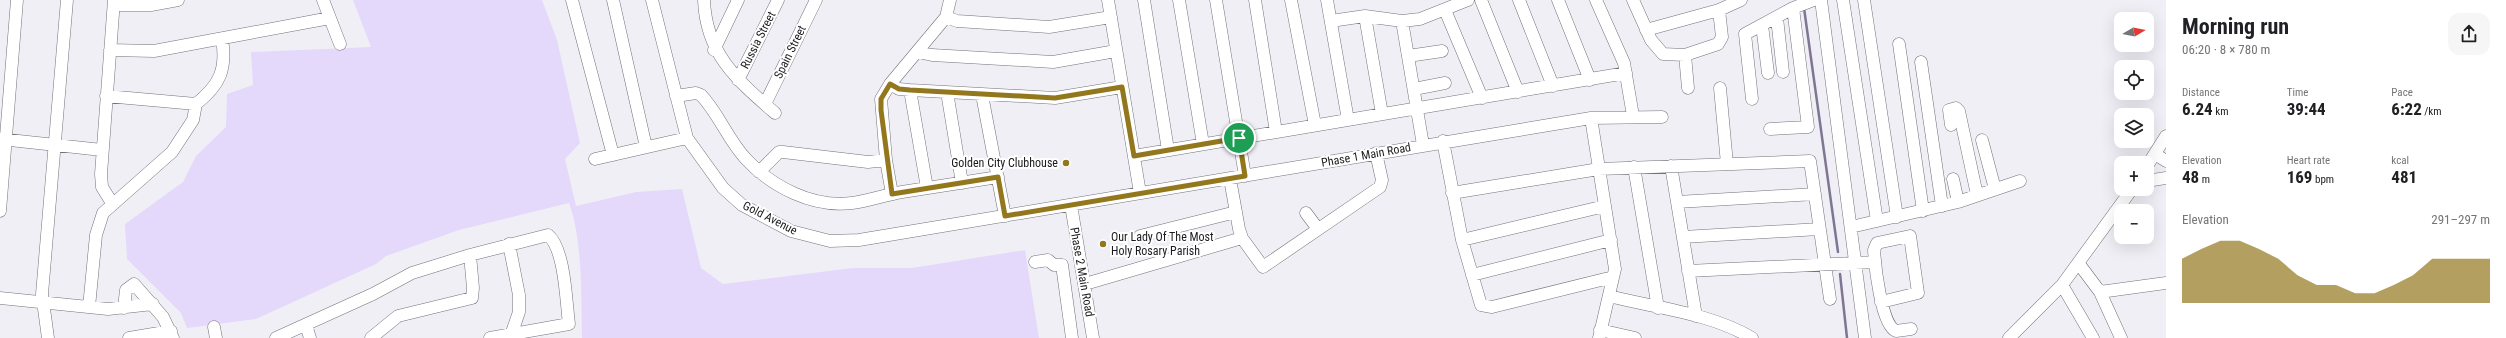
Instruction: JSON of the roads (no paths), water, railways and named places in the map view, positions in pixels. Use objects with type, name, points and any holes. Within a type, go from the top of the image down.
[{"type":"street","points":[[0,211],[3,139],[17,0]]},
{"type":"street","points":[[48,338],[43,302],[67,0]]},
{"type":"street","points":[[112,203],[101,180],[114,2],[151,5],[178,0]]},
{"type":"street","points":[[323,0],[340,44]]},
{"type":"street","points":[[572,0],[613,155]]},
{"type":"street","points":[[613,0],[646,147]]},
{"type":"street","name":"Gold Avenue","points":[[652,0],[687,138],[723,188],[742,205],[791,231],[812,238],[830,241],[859,240],[1071,205]]},
{"type":"street","points":[[704,0],[714,50],[738,80],[775,113]]},
{"type":"street","points":[[714,50],[738,0]]},
{"type":"street","name":"Russia Street","points":[[738,80],[778,0]]},
{"type":"street","name":"Spain Street","points":[[764,104],[816,0]]},
{"type":"street","points":[[892,194],[886,160],[881,99],[890,84],[946,17],[950,0]]},
{"type":"street","points":[[1108,0],[1140,193]]},
{"type":"street","points":[[1144,0],[1168,150]]},
{"type":"street","points":[[1179,0],[1203,144]]},
{"type":"street","points":[[1216,0],[1245,176]]},
{"type":"street","points":[[1255,0],[1276,132]]},
{"type":"street","points":[[1292,0],[1314,125]]},
{"type":"street","points":[[1327,0],[1348,120]]},
{"type":"street","points":[[1331,21],[1365,16],[1402,21],[1420,19],[1468,0]]},
{"type":"street","points":[[1481,0],[1518,92]]},
{"type":"street","points":[[1519,0],[1553,86]]},
{"type":"street","points":[[1558,0],[1590,80]]},
{"type":"street","points":[[1596,0],[1626,73],[1633,116]]},
{"type":"street","points":[[1633,0],[1646,30],[1663,54],[1685,55],[1718,44],[1721,41],[1719,10]]},
{"type":"street","points":[[1646,30],[1719,10],[1741,0]]},
{"type":"street","points":[[1752,99],[1744,37],[1747,33],[1762,25],[1798,6],[1814,0]]},
{"type":"street","points":[[1821,0],[1865,338]]},
{"type":"street","points":[[1843,0],[1877,222]]},
{"type":"street","points":[[1864,0],[1897,217]]},
{"type":"street","points":[[1770,129],[1808,127],[1798,6]]},
{"type":"street","points":[[1445,10],[1482,98]]},
{"type":"street","points":[[1365,16],[1382,114]]},
{"type":"street","points":[[946,17],[957,21],[1049,27],[1111,17]]},
{"type":"street","points":[[110,50],[154,51],[330,18]]},
{"type":"street","points":[[1777,18],[1784,72]]},
{"type":"street","points":[[1402,21],[1423,145]]},
{"type":"street","points":[[1762,25],[1768,73]]},
{"type":"street","points":[[106,96],[196,104],[208,95],[225,63],[222,39]]},
{"type":"street","points":[[1899,44],[1923,211]]},
{"type":"street","points":[[918,52],[932,55],[1053,62],[1116,51]]},
{"type":"street","points":[[1408,56],[1442,51]]},
{"type":"street","points":[[1685,55],[1688,88]]},
{"type":"street","points":[[1921,62],[1942,206]]},
{"type":"street","points":[[1134,156],[1626,73]]},
{"type":"street","points":[[1414,89],[1445,83]]},
{"type":"street","points":[[890,84],[899,89],[910,90],[1055,98],[1122,87]]},
{"type":"street","points":[[1720,88],[1727,164]]},
{"type":"street","points":[[910,90],[928,188]]},
{"type":"street","points":[[947,92],[962,183]]},
{"type":"street","points":[[676,96],[696,93],[701,94],[746,159],[759,172],[801,197],[821,202],[851,203],[892,194],[998,177]]},
{"type":"street","points":[[982,95],[1005,216]]},
{"type":"street","points":[[89,307],[99,221],[112,203],[172,152],[193,120],[196,104]]},
{"type":"street","points":[[1951,125],[1949,110],[1956,108],[1959,112],[1977,195]]},
{"type":"street","name":"Phase 1 Main Road","points":[[1071,205],[1230,179],[1443,141],[1591,118],[1633,116],[1662,117]]},
{"type":"street","points":[[1591,118],[1615,269],[1600,334],[1635,338]]},
{"type":"street","points":[[2166,136],[2155,154],[2166,161]]},
{"type":"street","points":[[595,159],[687,138]]},
{"type":"street","points":[[3,139],[102,150]]},
{"type":"street","points":[[1982,140],[1995,190]]},
{"type":"street","points":[[1443,141],[1462,240],[1481,304],[1492,307],[1613,277]]},
{"type":"street","points":[[759,172],[779,152],[868,162],[886,160]]},
{"type":"street","points":[[1230,179],[1242,238],[1263,267],[1380,187],[1382,180],[1376,153]]},
{"type":"street","points":[[1452,193],[1599,169],[1810,160],[1823,264],[1830,299]]},
{"type":"street","points":[[1671,166],[1696,316]]},
{"type":"street","points":[[1634,168],[1658,308]]},
{"type":"street","points":[[2154,180],[2166,178]]},
{"type":"street","points":[[1953,179],[1958,202]]},
{"type":"street","points":[[1851,227],[1958,202],[2020,181]]},
{"type":"street","points":[[1677,202],[1814,194]]},
{"type":"street","points":[[2009,338],[2062,285],[2079,264],[2127,196]]},
{"type":"street","name":"Phase 2 Main Road","points":[[1071,205],[1085,282],[1093,338]]},
{"type":"street","points":[[1462,240],[1605,206]]},
{"type":"street","points":[[1140,236],[1236,212]]},
{"type":"street","points":[[1306,213],[1318,229]]},
{"type":"street","points":[[1683,237],[1819,229]]},
{"type":"street","points":[[276,338],[373,294],[412,273],[509,244],[548,235],[554,240],[562,267],[569,324],[530,333],[490,338]]},
{"type":"street","points":[[1881,302],[1918,293],[1910,236],[1878,243],[1874,246],[1881,302],[1893,330],[1911,329]]},
{"type":"street","points":[[1064,283],[1085,282],[1242,238]]},
{"type":"street","points":[[1472,275],[1611,240]]},
{"type":"street","points":[[509,244],[518,295],[519,312],[511,336]]},
{"type":"street","points":[[371,338],[398,316],[472,298],[473,288],[470,255]]},
{"type":"street","points":[[1035,262],[1048,260],[1054,265],[1062,265],[1072,338]]},
{"type":"street","points":[[1688,271],[1875,262]]},
{"type":"street","points":[[2079,264],[2100,292],[2121,338]]},
{"type":"street","points":[[2100,292],[2166,283]]},
{"type":"street","points":[[124,308],[126,290],[134,284],[153,304],[172,334],[130,338]]},
{"type":"street","points":[[2062,285],[2093,338]]},
{"type":"street","points":[[1609,296],[1696,316],[1734,327],[1752,338]]},
{"type":"street","points":[[0,298],[89,307],[124,308],[153,304]]},
{"type":"street","points":[[306,325],[310,338]]},
{"type":"waterway","points":[[1804,8],[1838,252]]},
{"type":"waterway","points":[[1840,274],[1847,338]]},
{"type":"place","name":"Golden City Clubhouse","points":[[1066,163]]},
{"type":"place","name":"Our Lady Of The Most Holy Rosary Parish","points":[[1103,244]]}]
